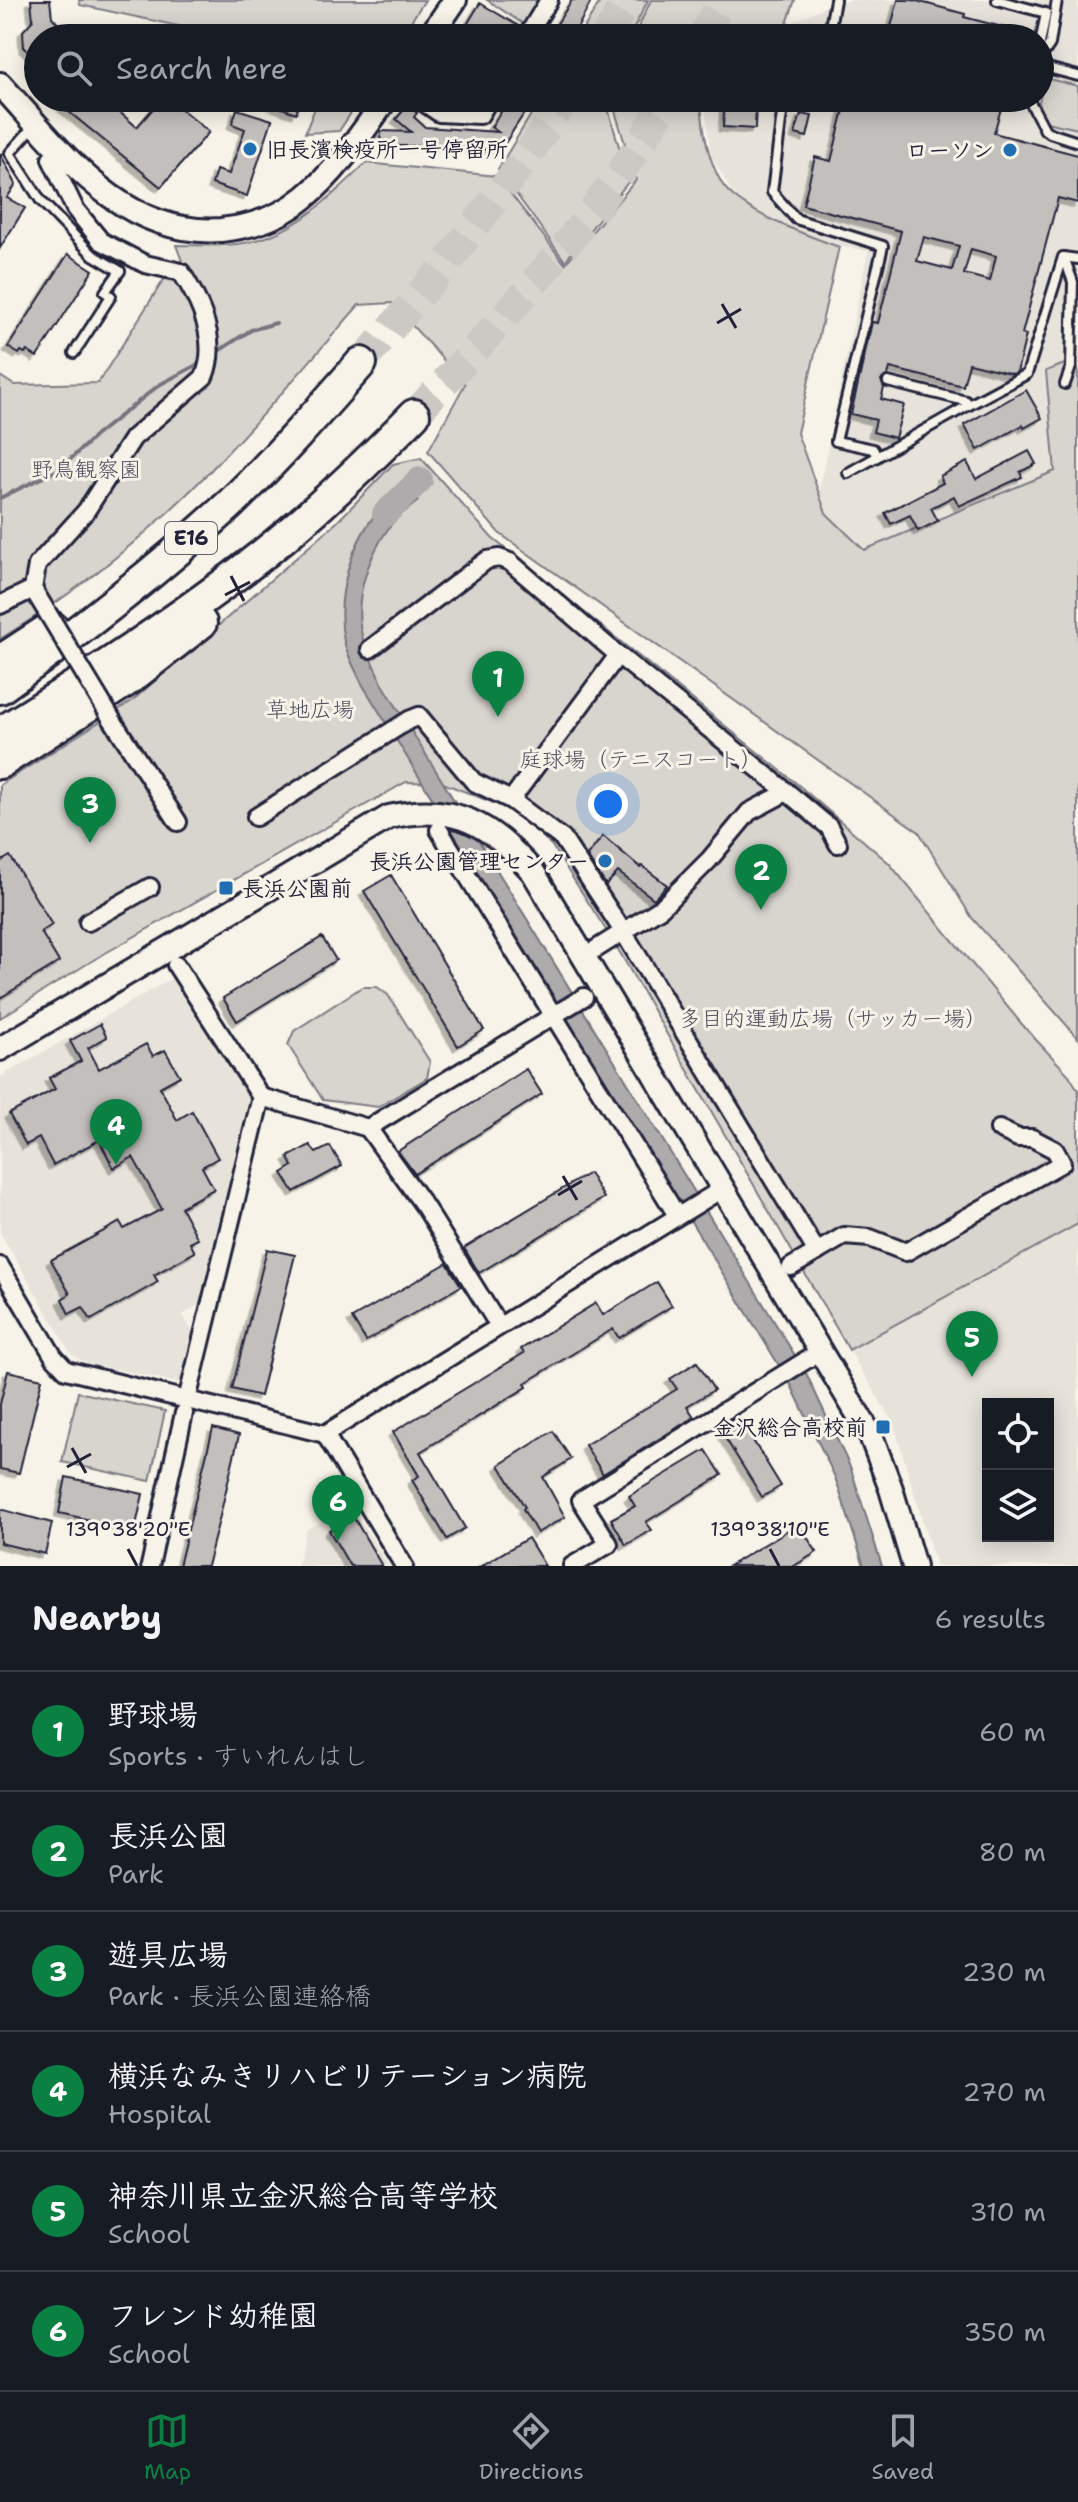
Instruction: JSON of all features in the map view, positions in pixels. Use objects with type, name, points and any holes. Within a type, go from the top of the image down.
[{"type":"highway","name":"E16","points":[[0,688],[77,633],[230,504],[361,363]]},
{"type":"highway","name":"E16","points":[[0,733],[177,618],[263,554],[349,480],[414,415]]},
{"type":"highway","points":[[0,661],[133,570],[196,521],[301,431]]},
{"type":"highway","points":[[0,763],[128,680],[183,638],[238,590],[349,480]]},
{"type":"street","points":[[439,24],[455,0]]},
{"type":"street","points":[[534,24],[549,0]]},
{"type":"street","points":[[0,84],[24,110]]},
{"type":"street","points":[[26,112],[104,193],[127,209],[157,222],[207,230],[235,228],[266,220],[303,199],[333,168],[376,112]]},
{"type":"street","points":[[438,112],[480,115],[482,112]]},
{"type":"street","points":[[52,157],[75,209],[101,241],[145,264],[181,272],[196,295],[206,326],[209,357],[204,377],[133,438],[86,511],[37,565],[33,589],[178,822]]},
{"type":"street","points":[[370,649],[487,560],[499,558],[510,562],[618,655],[829,827],[838,844]]},
{"type":"street","points":[[0,605],[33,589]]},
{"type":"street","points":[[511,800],[618,655]]},
{"type":"street","points":[[256,817],[409,719],[419,716],[474,782],[511,800],[563,839],[624,933],[817,1252]]},
{"type":"street","points":[[596,949],[661,908],[709,860],[749,812],[787,792]]},
{"type":"street","points":[[0,1049],[389,817],[409,812],[433,821],[472,821],[491,831],[514,850],[533,872],[871,1436],[914,1566]]},
{"type":"street","points":[[433,821],[678,1212]]},
{"type":"street","points":[[88,922],[150,887]]},
{"type":"street","points":[[176,965],[261,1097],[368,1128],[425,1207],[494,1318]]},
{"type":"street","points":[[368,1128],[584,997]]},
{"type":"street","points":[[189,1392],[261,1097]]},
{"type":"street","points":[[791,1267],[844,1236],[870,1238],[906,1252],[1062,1163],[1055,1150],[1032,1138],[1018,1138],[999,1129]]},
{"type":"street","points":[[325,1434],[678,1212],[722,1189]]},
{"type":"street","points":[[0,1266],[54,1357],[66,1370],[325,1434],[404,1566]]},
{"type":"street","points":[[572,1566],[609,1544],[581,1500],[808,1359]]},
{"type":"street","points":[[150,1566],[184,1413]]},
{"type":"lane","points":[[831,24],[835,0]]},
{"type":"lane","points":[[997,0],[1050,14]]},
{"type":"lane","points":[[1047,24],[1057,0]]},
{"type":"lane","points":[[1050,14],[1050,24]]},
{"type":"lane","points":[[1054,70],[1078,76]]},
{"type":"lane","points":[[782,112],[772,192],[796,219],[883,246],[836,441],[873,449],[877,457]]},
{"type":"lane","points":[[1035,112],[1045,130],[1078,142]]},
{"type":"lane","points":[[36,123],[10,153],[41,201],[93,255],[120,271],[105,292],[111,296],[74,353]]},
{"type":"lane","points":[[848,473],[1027,374],[1063,257]]},
{"type":"lane","points":[[1063,257],[1078,259]]},
{"type":"lane","points":[[1063,257],[1073,282],[1071,367],[1065,384]]},
{"type":"lane","points":[[888,382],[966,401],[969,405]]},
{"type":"shaded area","points":[[851,0],[1078,0],[1078,366],[1051,481],[871,563],[805,559],[868,251],[789,238],[736,199],[711,156],[706,112],[1054,112],[1054,24],[788,24],[827,6]]},
{"type":"shaded area","points":[[405,486],[418,501],[390,526],[374,552],[360,597],[360,628],[368,653],[382,683],[807,1375],[851,1469],[882,1566],[864,1566],[835,1477],[791,1385],[351,662],[342,624],[347,573],[368,525]]},
{"type":"shaded area","points":[[174,977],[249,1098],[199,1304],[183,1315],[193,1333],[180,1383],[87,1363],[72,1355],[0,1232],[0,1077]]},
{"type":"shaded area","points":[[1078,1224],[1078,1566],[936,1566],[893,1422],[849,1350]]},
{"type":"shaded area","points":[[350,1505],[389,1566],[297,1566],[306,1530]]},
{"type":"green space","points":[[79,0],[425,0],[409,24],[169,24],[80,5]]},
{"type":"green space","points":[[487,0],[535,0],[540,3],[523,24]]},
{"type":"green space","points":[[601,0],[648,0],[636,24],[586,24]]},
{"type":"green space","points":[[651,0],[795,0],[787,24],[640,24]]},
{"type":"green space","points":[[1054,80],[1078,86],[1078,129],[1046,122],[1041,112],[1054,112]]},
{"type":"green space","points":[[313,112],[352,112],[339,131],[305,133]]},
{"type":"green space","points":[[533,112],[609,112],[629,181],[565,261],[498,169]]},
{"type":"green space","name":"野鳥観察園","points":[[615,112],[702,112],[709,152],[716,172],[729,193],[775,221],[839,247],[797,433],[826,513],[864,550],[1055,471],[1046,371],[1078,359],[1078,1038],[972,918],[919,832],[499,533],[428,451],[465,384],[392,303],[359,305],[230,450],[163,517],[84,582],[0,639],[0,376],[14,385],[98,383],[170,270],[185,269],[176,245],[236,244],[280,232],[311,213],[366,163],[497,176],[565,264],[636,180]]},
{"type":"green space","points":[[421,458],[492,538],[796,783],[889,863],[1025,1028],[1069,1075],[1078,1090],[1078,1224],[849,1350],[615,944],[552,846],[504,807],[443,783],[406,782],[95,959],[0,1018],[0,785],[132,701],[336,523],[393,464]]},
{"type":"green space","points":[[362,987],[377,987],[388,995],[430,1062],[427,1078],[378,1107],[323,1100],[288,1045],[294,1031]]},
{"type":"green space","points":[[78,1392],[165,1411],[150,1481],[62,1462]]},
{"type":"building","points":[[31,0],[50,0],[52,17],[58,24],[29,24],[33,20]]},
{"type":"building","points":[[572,0],[592,0],[579,24],[557,24]]},
{"type":"building","points":[[898,0],[913,0],[991,24],[892,24]]},
{"type":"building","points":[[480,3],[515,24],[467,24]]},
{"type":"building","points":[[69,112],[119,112],[137,127],[150,112],[185,112],[209,132],[161,187]]},
{"type":"building","name":"旧長濱検疫所一号停留所","points":[[236,112],[272,120],[247,196],[212,184],[216,170],[229,174],[245,129],[232,124]]},
{"type":"building","points":[[402,112],[416,112],[414,117],[425,127],[498,132],[491,127],[501,112],[525,112],[500,151],[446,146],[380,146],[381,131],[411,132],[396,119]]},
{"type":"building","points":[[724,112],[756,112],[755,129],[723,127]]},
{"type":"building","points":[[843,112],[1000,112],[994,133],[1078,155],[1078,203],[1058,198],[1022,334],[1026,335],[1017,372],[1013,374],[969,363],[963,386],[890,368],[888,375],[881,380],[884,388],[881,399],[904,405],[895,438],[873,432],[876,420],[851,414],[872,322],[878,323],[901,231],[803,205],[815,157],[831,161]],"holes":[[[924,237],[959,246],[952,270],[917,261]],[[971,249],[996,256],[990,281],[964,274]]]},
{"type":"building","points":[[801,114],[812,116],[807,137],[795,134]]},
{"type":"building","points":[[0,153],[16,184],[7,198],[25,208],[0,248]]},
{"type":"building","points":[[68,254],[93,270],[37,357],[27,351],[19,354],[8,347]]},
{"type":"building","points":[[1026,390],[1042,418],[978,450],[964,425]]},
{"type":"building","points":[[1029,451],[1036,464],[1020,472],[1022,477],[959,506],[954,496],[931,508],[938,521],[918,531],[910,515],[891,524],[885,513],[943,483],[940,476],[967,462],[976,479]]},
{"type":"building","points":[[603,836],[667,885],[654,899],[618,872],[606,885],[587,856]]},
{"type":"building","points":[[10,856],[52,925],[41,932],[59,962],[0,998],[0,862]]},
{"type":"building","points":[[391,875],[484,1030],[458,1046],[364,891]]},
{"type":"building","points":[[322,937],[336,960],[237,1021],[223,998]]},
{"type":"building","points":[[100,1024],[107,1037],[88,1048],[99,1069],[146,1044],[153,1056],[165,1050],[180,1076],[160,1087],[177,1120],[192,1111],[218,1158],[202,1167],[214,1189],[181,1207],[198,1239],[190,1243],[195,1252],[154,1275],[158,1282],[91,1320],[83,1307],[69,1314],[62,1299],[70,1294],[51,1260],[120,1222],[124,1229],[162,1209],[133,1157],[114,1168],[99,1140],[53,1165],[39,1138],[26,1145],[9,1114],[55,1089],[49,1078],[81,1061],[70,1041]]},
{"type":"building","points":[[526,1069],[542,1094],[415,1174],[398,1151]]},
{"type":"building","points":[[310,1145],[316,1153],[330,1146],[342,1166],[294,1192],[282,1173],[293,1166],[288,1157]]},
{"type":"building","points":[[589,1173],[604,1198],[479,1273],[464,1248]]},
{"type":"building","points":[[267,1249],[295,1255],[260,1396],[232,1389]]},
{"type":"building","points":[[447,1263],[461,1286],[366,1341],[352,1318]]},
{"type":"building","points":[[657,1282],[672,1306],[619,1338],[613,1329],[525,1383],[527,1387],[420,1452],[465,1528],[447,1539],[412,1480],[419,1476],[393,1432],[524,1353],[521,1349],[596,1303],[603,1315]]},
{"type":"building","points":[[697,1362],[714,1390],[687,1406],[694,1417],[603,1474],[585,1445],[677,1389],[670,1379]]},
{"type":"building","points":[[8,1371],[42,1379],[19,1473],[0,1469],[0,1404]]},
{"type":"building","points":[[738,1416],[781,1486],[762,1497],[719,1428]]},
{"type":"building","points":[[213,1428],[239,1435],[220,1516],[207,1566],[179,1566]]},
{"type":"building","points":[[553,1431],[571,1459],[543,1477],[565,1517],[537,1533],[499,1465]]},
{"type":"building","points":[[706,1450],[722,1475],[646,1522],[652,1530],[626,1545],[611,1519],[635,1506],[629,1496]]},
{"type":"building","points":[[66,1477],[143,1494],[135,1530],[59,1513]]},
{"type":"building","points":[[0,1509],[52,1523],[45,1554],[0,1543]]},
{"type":"building","points":[[353,1516],[382,1566],[350,1566],[329,1530]]},
{"type":"building","points":[[798,1524],[817,1552],[794,1566],[729,1566]]},
{"type":"building","points":[[528,1538],[545,1566],[481,1566]]},
{"type":"waterway","points":[[214,354],[251,330],[276,323]]},
{"type":"waterway","points":[[0,498],[60,469],[95,436],[159,385],[204,361]]},
{"type":"waterway","points":[[385,514],[420,480]]},
{"type":"tunnel","points":[[613,24],[627,0]]},
{"type":"tunnel","points":[[709,24],[722,0]]},
{"type":"tunnel","points":[[361,363],[443,268],[557,112]]},
{"type":"tunnel","points":[[414,415],[550,264],[613,183],[660,112]]},
{"type":"place","name":"旧長濱検疫所一号停留所","points":[[250,149]]},
{"type":"place","name":"ローソン","points":[[1010,150]]},
{"type":"place","name":"野球場","points":[[498,717]]},
{"type":"place","name":"遊具広場","points":[[90,843]]},
{"type":"place","name":"長浜公園管理センター","points":[[605,861]]},
{"type":"place","name":"長浜公園前","points":[[226,888]]},
{"type":"place","name":"長浜公園","points":[[761,910]]},
{"type":"place","name":"横浜なみきリハビリテーション病院","points":[[116,1165]]},
{"type":"place","name":"神奈川県立金沢総合高等学校","points":[[972,1377]]},
{"type":"place","name":"金沢総合高校前","points":[[883,1427]]},
{"type":"place","name":"フレンド幼稚園","points":[[338,1541]]},
{"type":"park label","name":"草地広場","points":[[310,709]]},
{"type":"park label","name":"庭球場（テニスコート）","points":[[641,759]]},
{"type":"park label","name":"多目的運動広場（サッカー場）","points":[[833,1018]]}]
